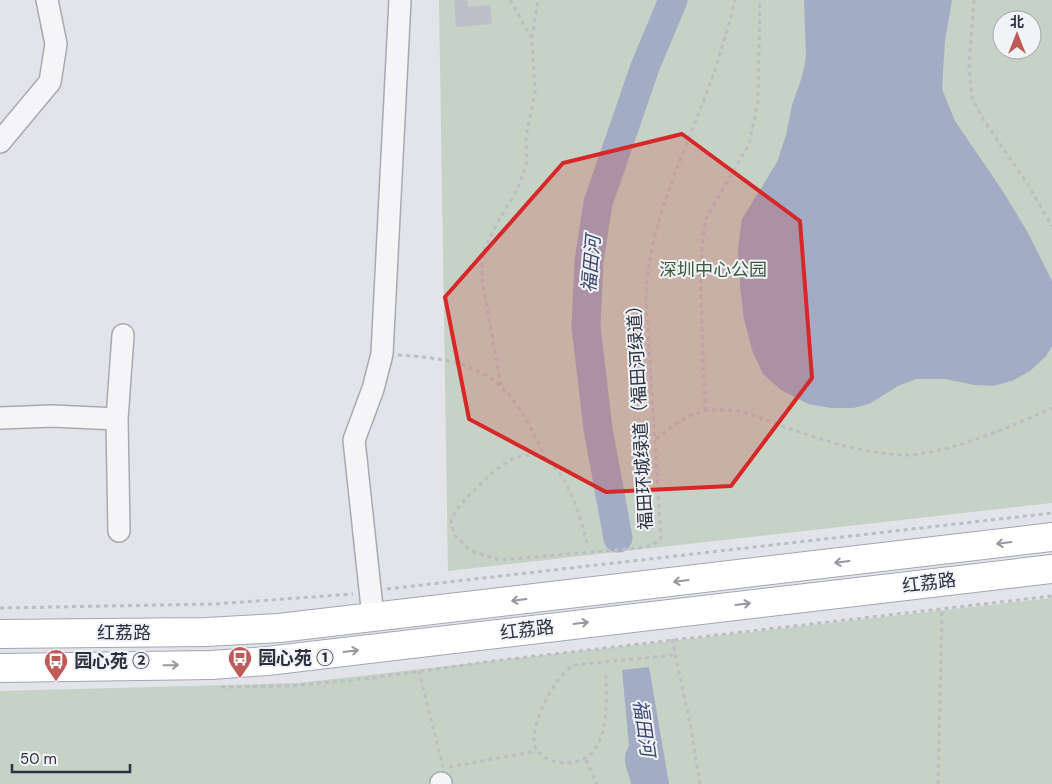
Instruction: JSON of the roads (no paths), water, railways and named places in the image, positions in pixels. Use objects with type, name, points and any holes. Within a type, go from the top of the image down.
[{"type":"main road","name":"红荔路","points":[[0,634],[242,631],[372,604],[1052,537]]},
{"type":"main road","name":"红荔路","points":[[0,668],[211,664],[267,661],[1052,569]]},
{"type":"street","points":[[0,142],[50,82],[56,44],[47,0]]},
{"type":"street","points":[[372,604],[354,440],[373,388],[382,354],[400,0]]},
{"type":"street","points":[[120,531],[117,419],[123,335]]},
{"type":"street","points":[[0,418],[52,416],[117,419]]},
{"type":"water","points":[[804,0],[952,0],[945,40],[942,89],[955,121],[1002,190],[1027,231],[1052,281],[1052,346],[1046,356],[1030,371],[1012,381],[993,386],[975,385],[945,379],[916,379],[898,386],[869,404],[853,408],[831,408],[808,404],[781,390],[763,374],[753,353],[744,319],[738,248],[742,219],[777,162],[786,135],[792,105],[802,77],[806,57]]},
{"type":"water","points":[[649,667],[669,784],[631,784],[625,761],[629,746],[622,670]]},
{"type":"waterway","name":"福田河","points":[[618,538],[598,429],[586,326],[589,261],[598,203],[645,67],[673,0]]},
{"type":"place","name":"园心苑 ①","points":[[240,679]]},
{"type":"place","name":"园心苑 ②","points":[[56,682]]},
{"type":"park label","name":"深圳中心公园","points":[[713,270]]}]
